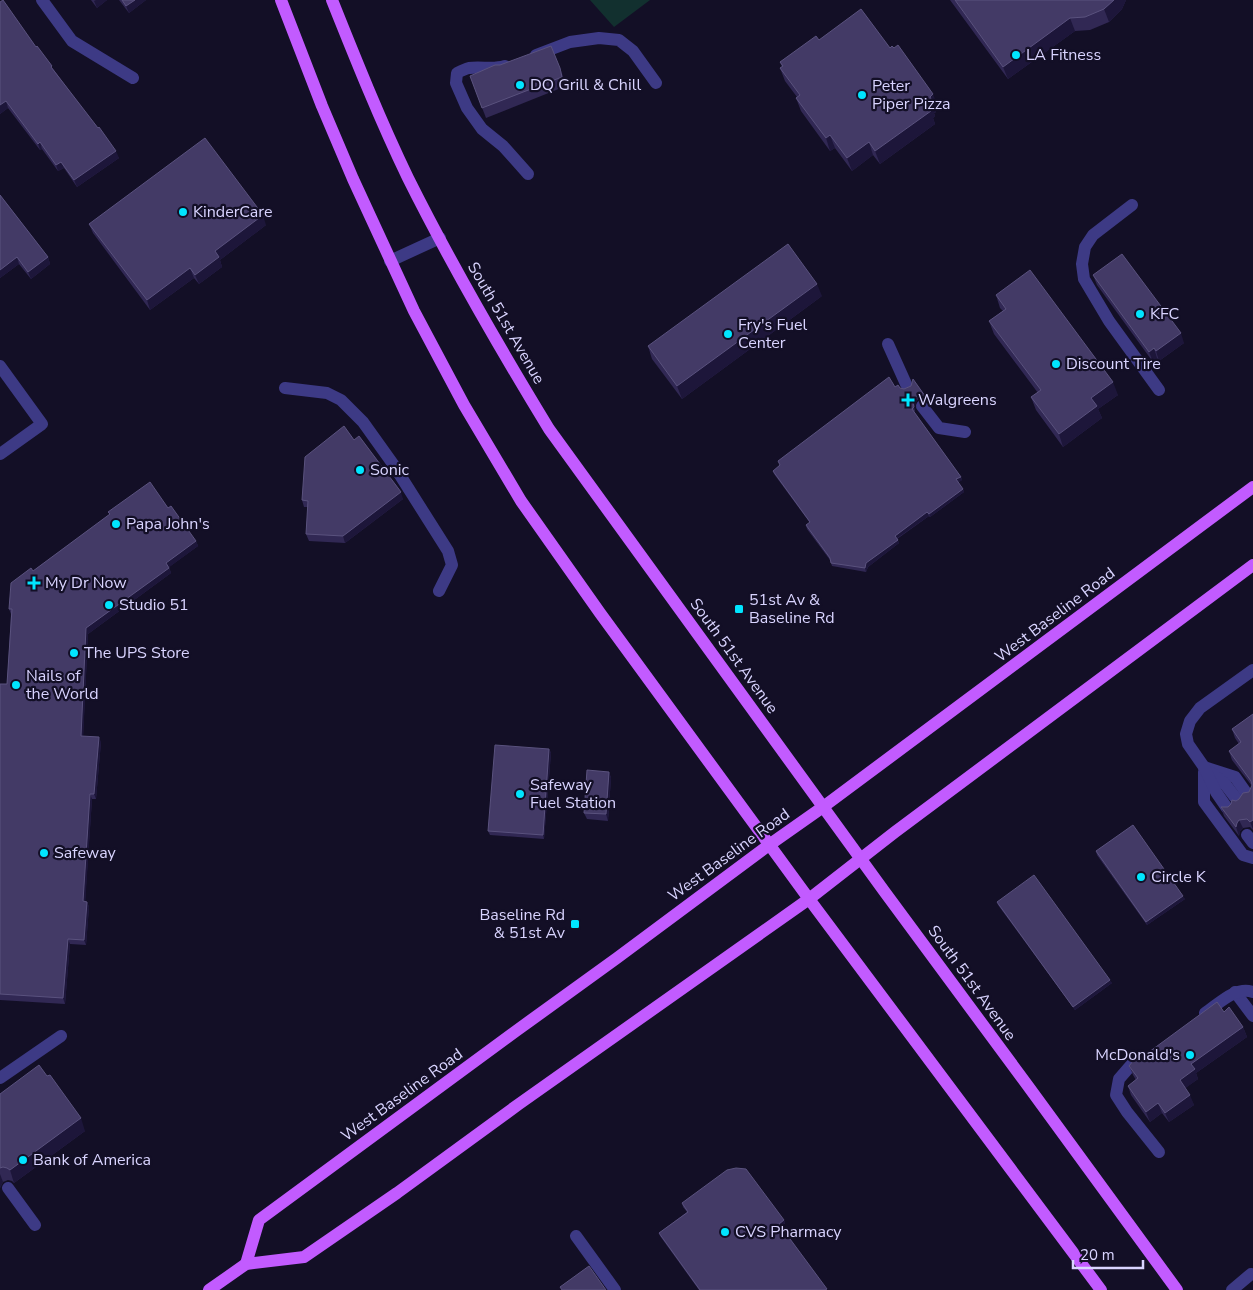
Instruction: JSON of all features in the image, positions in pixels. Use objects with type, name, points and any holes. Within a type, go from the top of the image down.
[{"type":"main road","points":[[281,0],[322,106],[390,261],[464,406],[521,501],[769,845],[1101,1290]]},
{"type":"main road","name":"South 51st Avenue","points":[[332,0],[378,111],[408,177],[460,277],[549,429],[1177,1290]]},
{"type":"main road","name":"West Baseline Road","points":[[246,1264],[259,1220],[824,806],[1253,487]]},
{"type":"main road","points":[[209,1290],[246,1264],[304,1258],[809,898],[1253,565]]},
{"type":"street","points":[[42,0],[72,41],[133,78]]},
{"type":"street","points":[[528,174],[503,146],[482,129],[467,108],[456,83],[457,73],[468,68],[501,67],[570,42],[599,38],[619,40],[632,51],[656,83]]},
{"type":"street","points":[[1132,205],[1093,235],[1085,247],[1082,264],[1084,279],[1109,321],[1160,390]]},
{"type":"street","points":[[390,261],[440,238]]},
{"type":"street","points":[[888,344],[906,384]]},
{"type":"street","points":[[0,366],[42,424],[0,454]]},
{"type":"street","points":[[285,388],[327,393],[341,400],[363,422],[393,464],[448,551],[452,565],[439,591]]},
{"type":"street","points":[[922,406],[939,428],[965,432]]},
{"type":"street","points":[[1204,767],[1235,777],[1238,801],[1216,792],[1204,767],[1188,744],[1186,734],[1190,722],[1200,708],[1253,670]]},
{"type":"street","points":[[1204,767],[1204,802],[1244,855],[1253,858]]},
{"type":"street","points":[[1198,1018],[1235,992],[1247,990],[1253,992]]},
{"type":"street","points":[[1235,992],[1253,1016]]},
{"type":"street","points":[[0,1078],[61,1036]]},
{"type":"street","points":[[1155,1050],[1132,1064],[1119,1079],[1116,1095],[1159,1152]]},
{"type":"street","points":[[8,1188],[36,1225]]},
{"type":"street","points":[[576,1236],[615,1290]]},
{"type":"street","points":[[1232,1290],[1251,1274]]},
{"type":"green space","points":[[590,0],[650,0],[614,27]]},
{"type":"building","points":[[3,0],[36,47],[116,151],[74,180],[61,162],[56,165],[40,142],[38,144],[6,101],[0,105],[0,2]]},
{"type":"building","points":[[122,0],[135,0],[126,6]]},
{"type":"building","name":"LA Fitness","points":[[955,0],[1114,0],[1104,9],[1085,17],[1070,18],[1003,67]]},
{"type":"building","name":"Peter Piper Pizza","points":[[861,9],[890,48],[898,45],[933,94],[928,101],[931,104],[927,106],[931,111],[875,151],[869,142],[847,158],[830,135],[826,138],[796,98],[800,95],[780,68],[783,66],[780,62],[816,36],[819,40]]},
{"type":"building","name":"DQ Grill & Chill","points":[[551,46],[562,77],[482,108],[470,76],[495,65],[500,65]]},
{"type":"building","points":[[205,138],[263,215],[215,251],[219,257],[195,275],[190,268],[147,300],[89,224]]},
{"type":"building","points":[[0,195],[48,257],[28,272],[17,257],[0,270]]},
{"type":"building","name":"Fry's Fuel Center","points":[[788,244],[817,284],[677,386],[648,346]]},
{"type":"building","name":"KFC","points":[[1122,254],[1181,333],[1156,351],[1154,348],[1149,352],[1093,275]]},
{"type":"building","name":"Discount Tire","points":[[1030,270],[1113,382],[1091,398],[1097,406],[1059,434],[1031,397],[1041,390],[989,321],[1006,309],[996,295]]},
{"type":"building","name":"Walgreens","points":[[889,377],[895,387],[898,385],[904,389],[911,386],[913,379],[925,396],[915,397],[912,409],[961,477],[956,479],[963,489],[929,514],[927,512],[895,536],[898,540],[866,563],[865,568],[831,563],[830,558],[806,525],[810,522],[773,471],[780,465],[778,461]]},
{"type":"building","points":[[344,426],[354,440],[359,436],[401,492],[343,536],[306,534],[308,501],[302,500],[305,457]]},
{"type":"building","points":[[150,482],[168,508],[171,506],[196,541],[166,563],[169,568],[86,628],[81,736],[99,737],[94,794],[90,794],[83,901],[87,902],[84,940],[68,939],[63,998],[0,994],[0,684],[7,684],[12,609],[9,609],[11,583],[31,568],[33,571],[110,514],[108,512]]},
{"type":"building","points":[[1253,714],[1253,820],[1250,822],[1247,819],[1239,820],[1236,827],[1221,807],[1228,807],[1232,800],[1236,801],[1243,793],[1249,792],[1252,785],[1229,751],[1241,742],[1232,729]]},
{"type":"building","name":"Safeway Fuel Station","points":[[495,745],[549,749],[543,835],[488,831]]},
{"type":"building","points":[[587,770],[609,772],[606,814],[584,813]]},
{"type":"building","name":"Circle K","points":[[1133,825],[1183,896],[1146,922],[1096,851]]},
{"type":"building","points":[[1034,875],[1110,980],[1073,1007],[997,902]]},
{"type":"building","name":"McDonald's","points":[[1217,1002],[1224,1012],[1229,1007],[1243,1027],[1191,1064],[1195,1069],[1180,1080],[1190,1095],[1165,1113],[1158,1103],[1146,1112],[1128,1086],[1138,1078],[1129,1066],[1133,1061],[1149,1052]]},
{"type":"building","name":"Bank of America","points":[[39,1065],[47,1076],[50,1075],[81,1118],[10,1170],[3,1167],[0,1168],[0,1094]]},
{"type":"building","name":"CVS Pharmacy","points":[[736,1168],[746,1169],[784,1220],[779,1224],[827,1289],[700,1290],[659,1233],[688,1212],[682,1203],[727,1170]]},
{"type":"building","points":[[589,1266],[606,1290],[562,1290],[560,1287]]},
{"type":"place","name":"LA Fitness","points":[[1016,55]]},
{"type":"place","name":"DQ Grill & Chill","points":[[520,85]]},
{"type":"place","name":"Peter Piper Pizza","points":[[862,95]]},
{"type":"place","name":"KinderCare","points":[[183,212]]},
{"type":"place","name":"KFC","points":[[1140,314]]},
{"type":"place","name":"Fry's Fuel Center","points":[[728,334]]},
{"type":"place","name":"Discount Tire","points":[[1056,364]]},
{"type":"place","name":"Walgreens","points":[[908,400]]},
{"type":"place","name":"Sonic","points":[[360,470]]},
{"type":"place","name":"Papa John's","points":[[116,524]]},
{"type":"place","name":"My Dr Now","points":[[34,583]]},
{"type":"place","name":"Studio 51","points":[[109,605]]},
{"type":"place","name":"51st Av & Baseline Rd","points":[[739,609]]},
{"type":"place","name":"The UPS Store","points":[[74,653]]},
{"type":"place","name":"Nails of the World","points":[[16,685]]},
{"type":"place","name":"Safeway Fuel Station","points":[[520,794]]},
{"type":"place","name":"Safeway","points":[[44,853]]},
{"type":"place","name":"Circle K","points":[[1141,877]]},
{"type":"place","name":"Baseline Rd & 51st Av","points":[[575,924]]},
{"type":"place","name":"McDonald's","points":[[1190,1055]]},
{"type":"place","name":"Bank of America","points":[[23,1160]]},
{"type":"place","name":"CVS Pharmacy","points":[[725,1232]]}]
